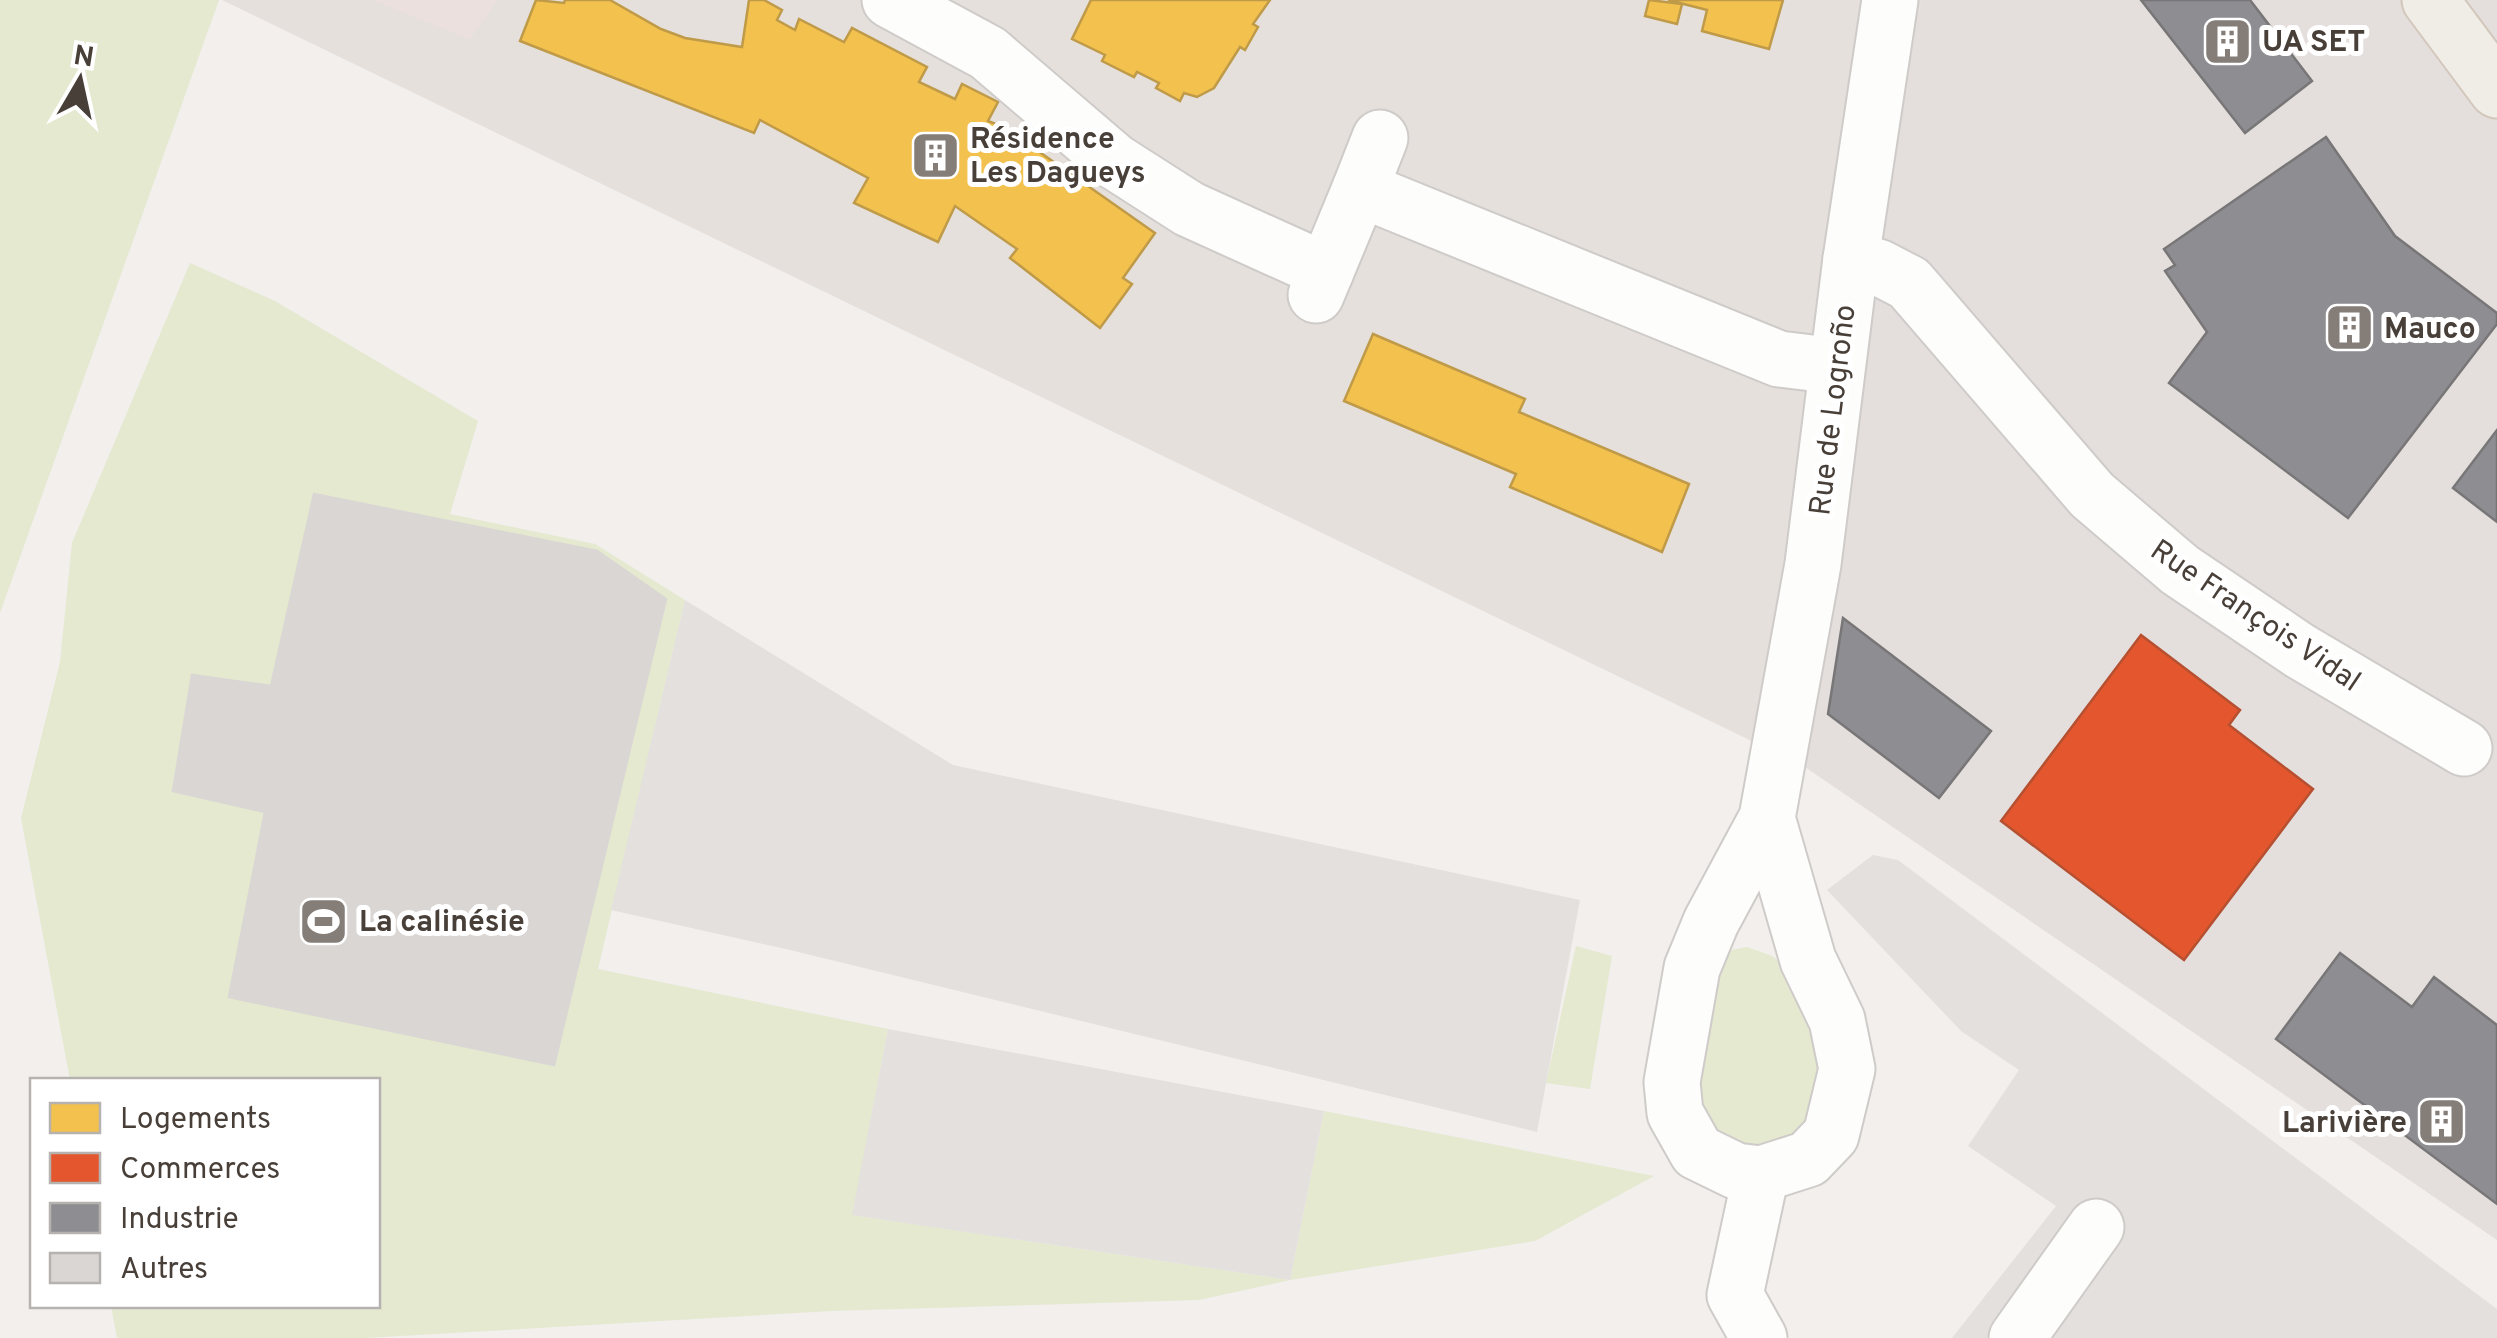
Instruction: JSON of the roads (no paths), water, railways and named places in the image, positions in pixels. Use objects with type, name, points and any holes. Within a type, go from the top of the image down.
[{"type":"main road","points":[[2430,0],[2497,90]]},
{"type":"street","points":[[890,0],[988,53],[1114,161],[1189,209],[1321,283],[1380,138]]},
{"type":"street","name":"Rue de Logroño","points":[[1767,818],[1808,960],[1837,1020],[1847,1069],[1831,1135],[1808,1159],[1761,1174],[1736,1171],[1697,1152],[1675,1113],[1672,1082],[1692,968],[1767,818],[1813,564],[1851,259],[1890,0]]},
{"type":"street","points":[[1360,189],[1778,359],[1837,366]]},
{"type":"street","name":"Rue François Vidal","points":[[1851,259],[1909,283],[2092,495],[2180,570],[2300,650],[2464,748]]},
{"type":"street","points":[[1712,922],[1762,931],[1808,960]]},
{"type":"street","points":[[1759,1338],[1735,1295],[1761,1174]]},
{"type":"street","points":[[2017,1338],[2096,1228]]},
{"type":"place","name":"UA SET","points":[[2227,41]]},
{"type":"place","name":"Résidence Les Dagueys","points":[[935,155]]},
{"type":"place","name":"Mauco","points":[[2349,328]]},
{"type":"place","name":"La calinésie","points":[[324,921]]},
{"type":"place","name":"Larivière","points":[[2442,1122]]}]
